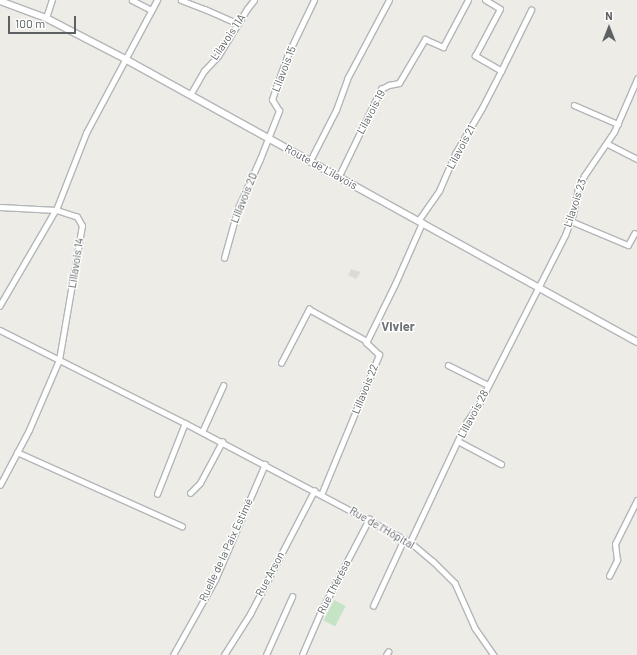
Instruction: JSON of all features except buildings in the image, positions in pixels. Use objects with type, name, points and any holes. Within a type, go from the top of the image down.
[{"type":"main road","name":"Route de Lilavois","points":[[0,1],[46,18],[125,59],[637,342]]},
{"type":"street","points":[[46,18],[52,0]]},
{"type":"street","points":[[132,0],[152,10]]},
{"type":"street","points":[[0,306],[56,210],[79,148],[125,59],[158,0]]},
{"type":"street","points":[[181,0],[206,9],[238,24]]},
{"type":"street","name":"Lilavois 11A","points":[[190,95],[204,71],[218,56],[254,0]]},
{"type":"street","name":"Lilavois 15","points":[[267,138],[279,111],[272,100],[275,90],[288,54],[314,0]]},
{"type":"street","points":[[310,161],[336,110],[347,80],[389,0]]},
{"type":"street","name":"Lilavois 19","points":[[338,178],[381,89],[399,83],[425,39],[443,47],[468,0]]},
{"type":"street","points":[[485,0],[500,9],[475,56],[501,71]]},
{"type":"street","name":"Lilavois 21","points":[[420,222],[439,191],[455,154],[482,108],[531,10]]},
{"type":"street","name":"Lilavois 23","points":[[539,288],[571,221],[578,188],[584,176],[608,144],[637,79]]},
{"type":"street","points":[[574,105],[618,124]]},
{"type":"street","name":"Lillavois 20","points":[[224,258],[238,208],[260,159],[267,138]]},
{"type":"street","points":[[608,144],[637,159]]},
{"type":"street","name":"Lillavois 14","points":[[0,207],[56,210],[77,217],[82,226],[59,360],[29,430],[0,485]]},
{"type":"street","points":[[571,221],[628,245],[634,234]]},
{"type":"street","points":[[281,362],[308,309],[367,341],[395,284],[420,222]]},
{"type":"street","name":"Lillavois 28","points":[[410,542],[458,441],[539,288]]},
{"type":"street","name":"Rue de l'Hôpital","points":[[0,330],[265,464],[410,542],[433,561],[454,583],[475,628],[494,655]]},
{"type":"street","name":"Lillavois 22","points":[[321,495],[379,355],[366,343],[367,341]]},
{"type":"street","points":[[448,365],[488,385]]},
{"type":"street","points":[[202,432],[223,386]]},
{"type":"street","points":[[157,494],[185,423]]},
{"type":"street","points":[[458,441],[501,464]]},
{"type":"street","points":[[190,494],[200,483],[222,442]]},
{"type":"street","points":[[17,452],[182,526]]},
{"type":"street","name":"Ruelle de la Paix Estimé","points":[[173,655],[214,580],[265,464]]},
{"type":"street","name":"Rue Arson","points":[[224,655],[250,614],[314,491]]},
{"type":"street","points":[[609,576],[617,560],[615,544],[637,500]]},
{"type":"street","name":"Rue Thérésa","points":[[302,655],[321,612],[369,519]]},
{"type":"street","points":[[373,606],[404,539]]},
{"type":"street","points":[[266,655],[292,597]]},
{"type":"shaded area","points":[[351,269],[361,272],[356,279],[348,275]]},
{"type":"green space","points":[[334,600],[346,606],[335,626],[324,620]]},
{"type":"district","name":"Vivier","points":[[398,326]]}]
